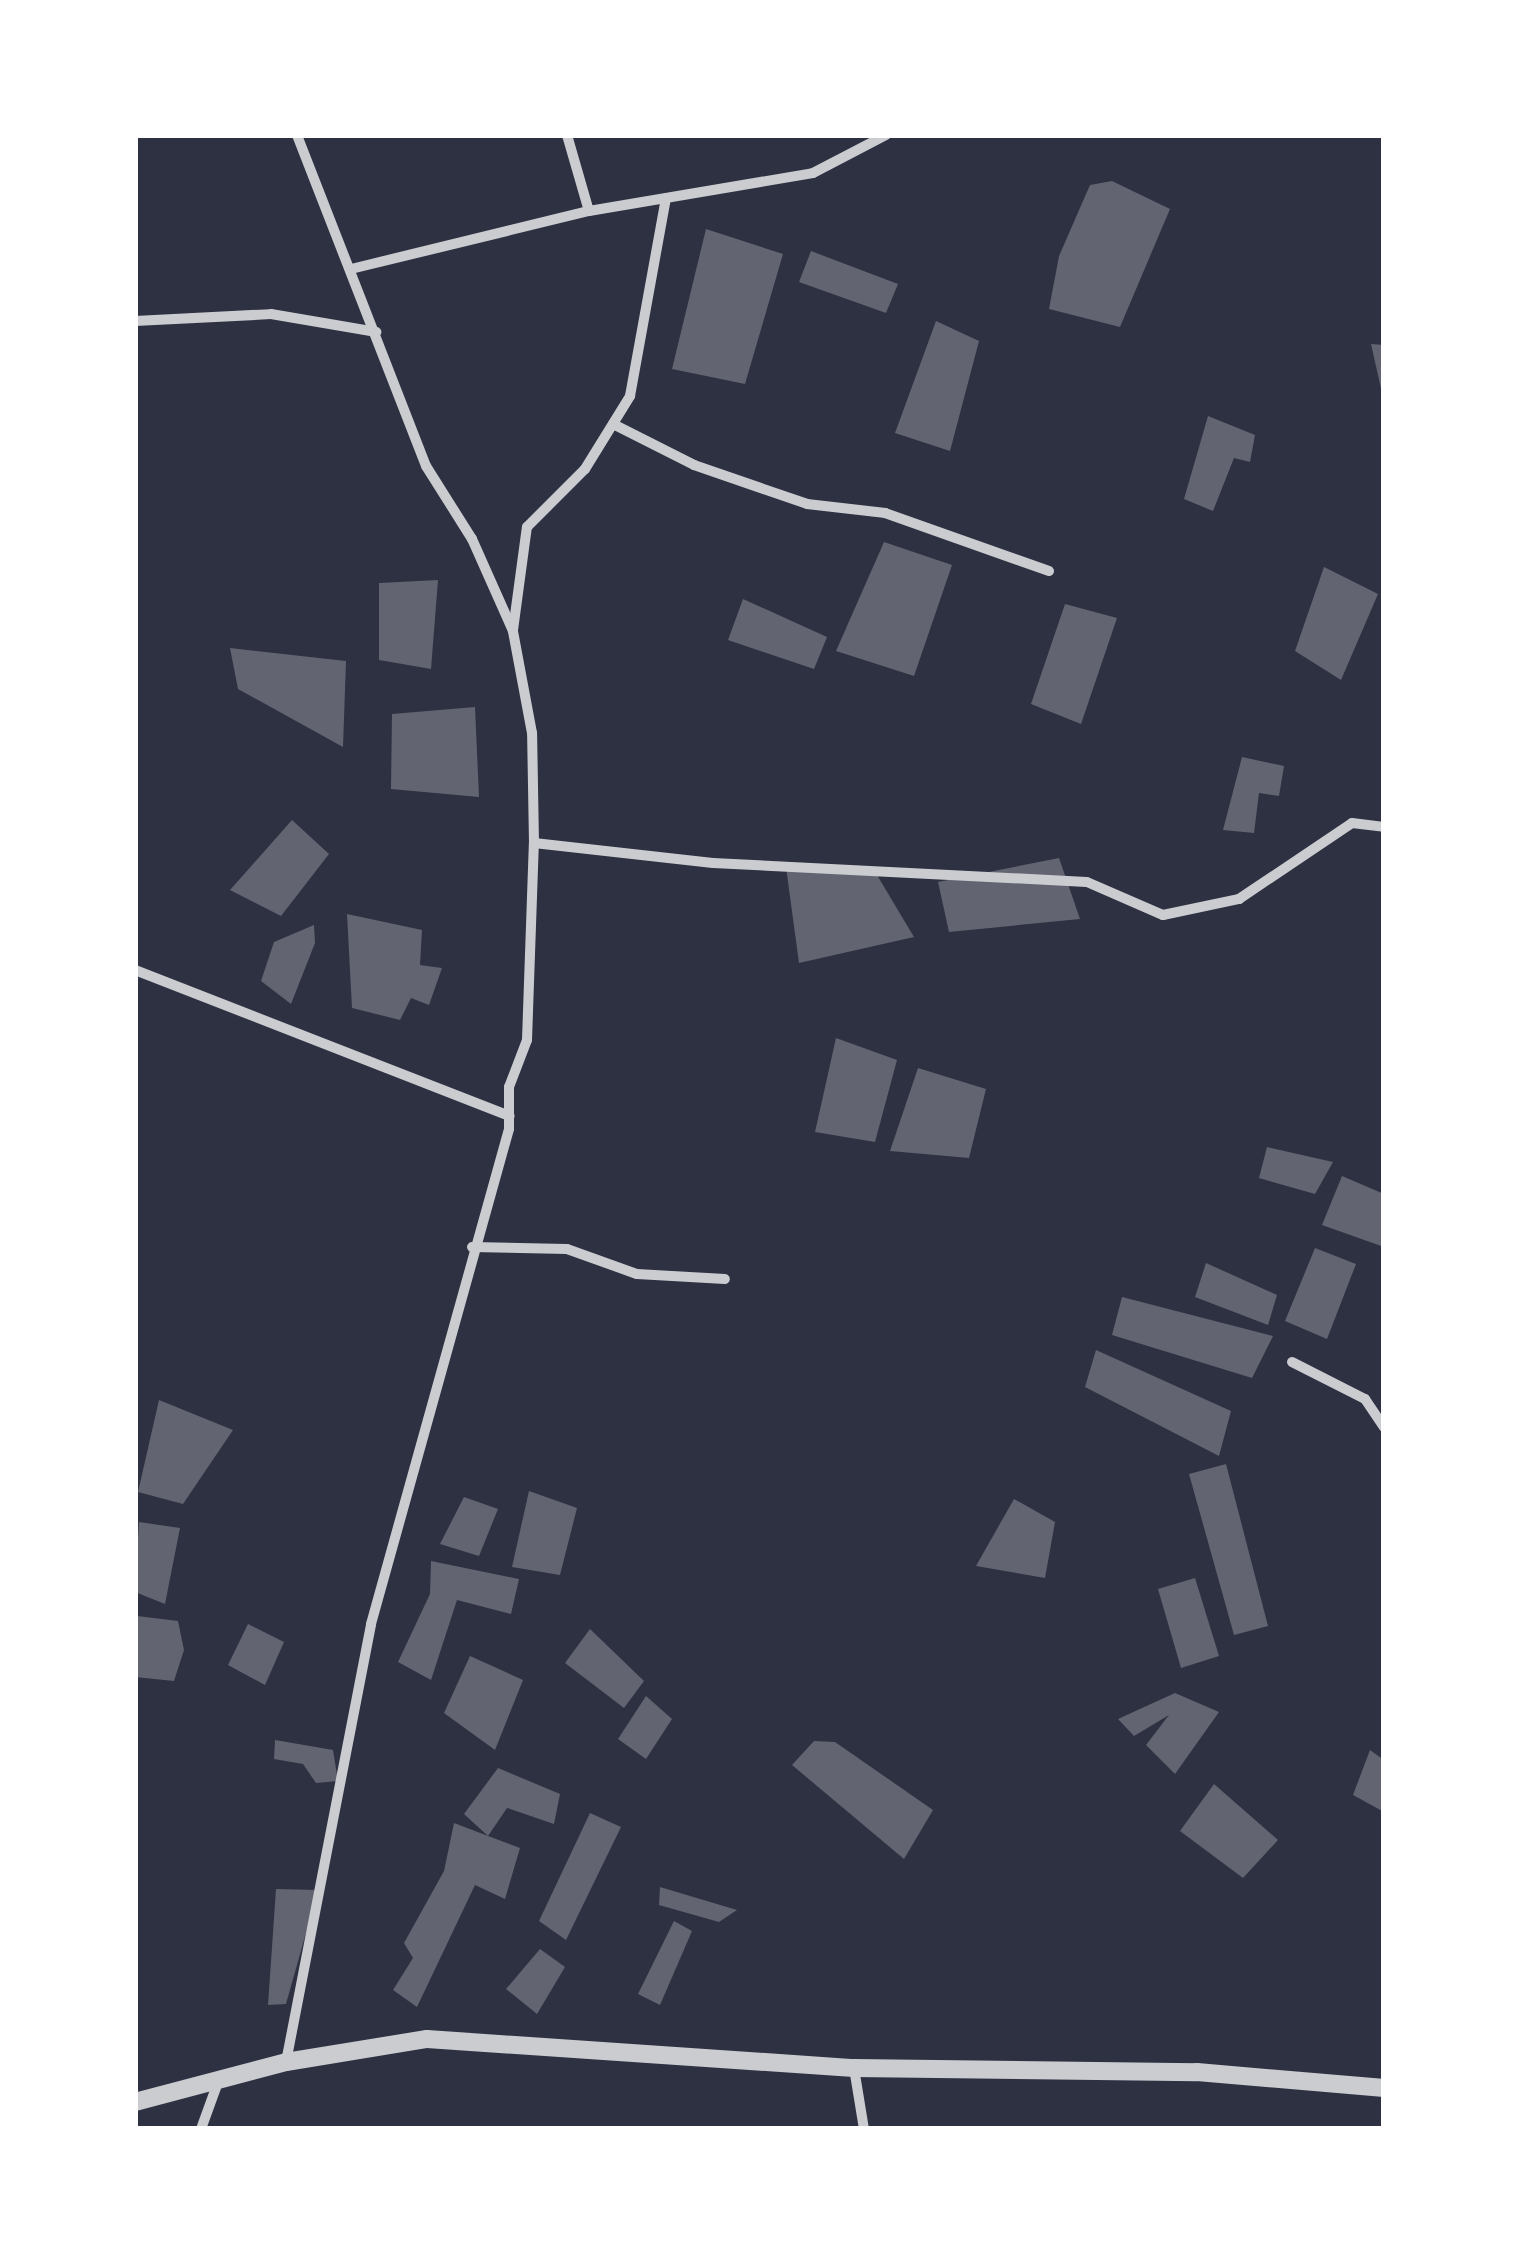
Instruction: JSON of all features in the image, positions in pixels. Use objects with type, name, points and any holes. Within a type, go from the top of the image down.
[{"type":"street","points":[[286,2062],[371,1624],[510,1116],[509,1086],[527,1040],[534,843],[532,733],[513,632],[472,539],[426,466],[297,135]]},
{"type":"street","points":[[567,135],[589,211]]},
{"type":"street","points":[[351,270],[589,211],[813,173],[886,135]]},
{"type":"street","points":[[513,632],[527,527],[585,469],[630,396],[666,198]]},
{"type":"street","points":[[135,320],[271,314],[376,332]]},
{"type":"street","points":[[613,424],[694,464],[807,504],[885,514],[1049,571]]},
{"type":"street","points":[[534,843],[713,863],[1087,882],[1164,914],[1239,899],[1352,822],[1384,827]]},
{"type":"street","points":[[135,970],[510,1116]]},
{"type":"street","points":[[472,1246],[567,1249],[637,1274],[724,1278]]},
{"type":"street","points":[[1292,1362],[1365,1400],[1384,1428]]},
{"type":"street","points":[[135,2102],[217,2084],[286,2062],[427,2039],[854,2068],[1197,2072],[1384,2088]]},
{"type":"street","points":[[854,2068],[864,2129]]},
{"type":"street","points":[[201,2129],[217,2084]]},
{"type":"building","points":[[1112,181],[1170,209],[1120,327],[1049,309],[1059,256],[1090,185]]},
{"type":"building","points":[[706,229],[783,254],[745,384],[672,369]]},
{"type":"building","points":[[811,251],[898,284],[886,313],[799,282]]},
{"type":"building","points":[[936,321],[979,341],[950,451],[895,433]]},
{"type":"building","points":[[1371,344],[1384,345],[1384,393],[1382,393]]},
{"type":"building","points":[[1208,416],[1255,435],[1250,462],[1234,458],[1213,511],[1184,499]]},
{"type":"building","points":[[884,542],[952,565],[914,676],[836,651]]},
{"type":"building","points":[[1324,567],[1378,594],[1341,680],[1295,651]]},
{"type":"building","points":[[438,580],[431,669],[379,660],[379,583]]},
{"type":"building","points":[[743,599],[827,637],[814,669],[728,640]]},
{"type":"building","points":[[1065,604],[1117,618],[1081,724],[1031,704]]},
{"type":"building","points":[[230,648],[346,661],[343,747],[238,689]]},
{"type":"building","points":[[475,707],[479,797],[391,789],[392,714]]},
{"type":"building","points":[[1242,757],[1284,766],[1279,796],[1259,793],[1254,833],[1223,830]]},
{"type":"building","points":[[292,820],[329,854],[281,916],[230,890]]},
{"type":"building","points":[[1059,858],[1080,919],[949,932],[938,882]]},
{"type":"building","points":[[786,867],[874,870],[914,937],[799,963]]},
{"type":"building","points":[[347,914],[422,930],[420,965],[442,968],[429,1005],[411,998],[400,1020],[352,1008]]},
{"type":"building","points":[[314,925],[315,943],[291,1004],[261,981],[274,942]]},
{"type":"building","points":[[836,1038],[897,1060],[875,1142],[815,1132]]},
{"type":"building","points":[[918,1068],[986,1089],[969,1158],[890,1151]]},
{"type":"building","points":[[1267,1147],[1333,1162],[1315,1194],[1259,1178]]},
{"type":"building","points":[[1342,1176],[1384,1194],[1384,1247],[1322,1225]]},
{"type":"building","points":[[1315,1248],[1356,1264],[1327,1339],[1285,1321]]},
{"type":"building","points":[[1206,1263],[1277,1295],[1268,1325],[1195,1297]]},
{"type":"building","points":[[1122,1297],[1273,1336],[1252,1378],[1112,1335]]},
{"type":"building","points":[[1096,1350],[1231,1411],[1219,1456],[1085,1387]]},
{"type":"building","points":[[159,1400],[233,1430],[183,1504],[138,1492]]},
{"type":"building","points":[[1226,1464],[1268,1626],[1234,1635],[1189,1474]]},
{"type":"building","points":[[529,1491],[577,1508],[560,1575],[512,1567]]},
{"type":"building","points":[[464,1497],[498,1509],[479,1556],[440,1544]]},
{"type":"building","points":[[1014,1499],[1055,1522],[1045,1578],[976,1566]]},
{"type":"building","points":[[139,1522],[180,1528],[165,1604],[135,1592]]},
{"type":"building","points":[[431,1561],[519,1579],[511,1614],[457,1600],[431,1680],[398,1662],[430,1594]]},
{"type":"building","points":[[1195,1578],[1219,1656],[1181,1668],[1158,1589]]},
{"type":"building","points":[[137,1616],[178,1621],[184,1650],[174,1681],[135,1677]]},
{"type":"building","points":[[248,1624],[284,1642],[265,1685],[228,1665]]},
{"type":"building","points":[[590,1629],[644,1681],[624,1708],[565,1663]]},
{"type":"building","points":[[470,1656],[523,1680],[495,1750],[444,1713]]},
{"type":"building","points":[[1175,1693],[1219,1712],[1175,1774],[1146,1745],[1169,1715],[1134,1736],[1118,1719]]},
{"type":"building","points":[[646,1696],[672,1719],[646,1759],[618,1739]]},
{"type":"building","points":[[275,1740],[333,1750],[338,1781],[316,1783],[303,1764],[274,1759]]},
{"type":"building","points":[[814,1741],[835,1742],[933,1810],[904,1859],[792,1765]]},
{"type":"building","points":[[1370,1750],[1384,1760],[1384,1812],[1353,1795]]},
{"type":"building","points":[[498,1768],[560,1794],[554,1824],[507,1808],[488,1836],[464,1814]]},
{"type":"building","points":[[1214,1784],[1278,1840],[1243,1878],[1180,1831]]},
{"type":"building","points":[[590,1813],[621,1827],[566,1940],[539,1921]]},
{"type":"building","points":[[454,1823],[520,1848],[505,1899],[475,1885],[417,2007],[393,1990],[413,1958],[404,1943],[444,1871]]},
{"type":"building","points":[[660,1887],[737,1910],[719,1922],[659,1905]]},
{"type":"building","points":[[276,1889],[318,1890],[286,2004],[268,2005]]},
{"type":"building","points":[[674,1921],[692,1931],[660,2005],[638,1994]]},
{"type":"building","points":[[540,1949],[565,1967],[537,2014],[506,1989]]}]
